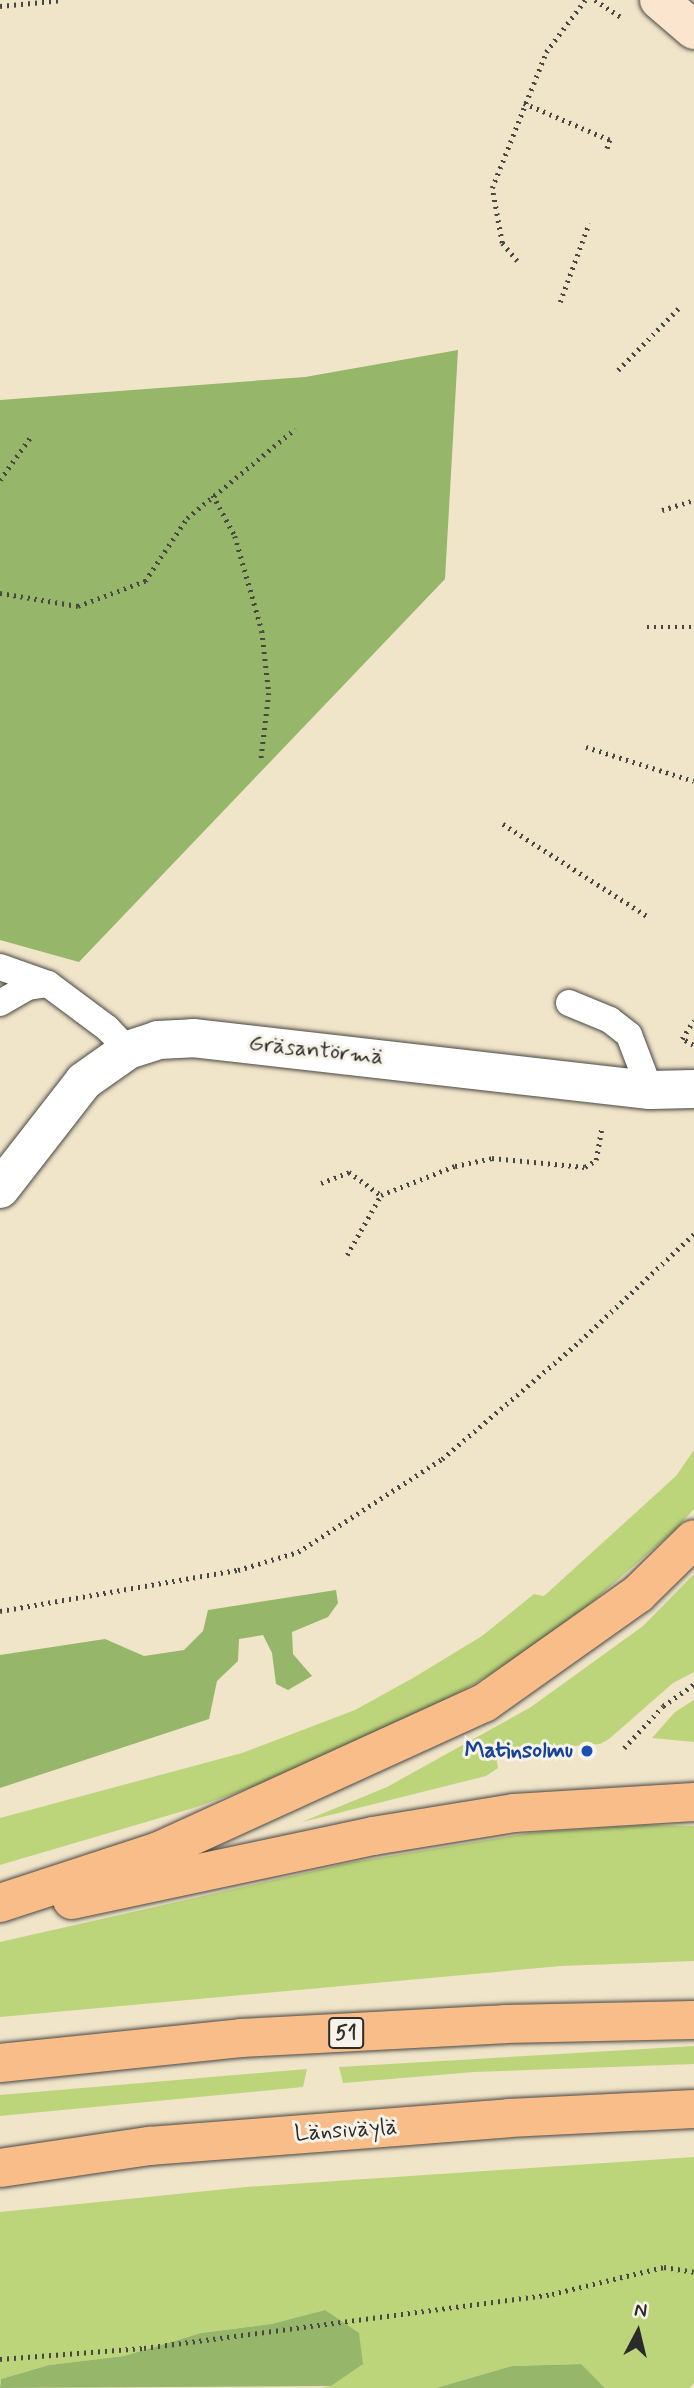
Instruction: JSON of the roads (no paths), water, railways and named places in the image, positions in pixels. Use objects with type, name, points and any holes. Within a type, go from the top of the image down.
[{"type":"highway","points":[[0,1903],[159,1851],[484,1703],[638,1594],[694,1539]]},
{"type":"highway","points":[[0,1912],[158,1885],[373,1836],[514,1813],[694,1802]]},
{"type":"highway","name":"51","points":[[0,2063],[241,2038],[505,2024],[694,2020]]},
{"type":"highway","name":"Länsiväylä","points":[[0,2168],[149,2146],[509,2118],[694,2109]]},
{"type":"street","points":[[659,0],[694,30]]},
{"type":"street","name":"Gräsantörmä","points":[[0,1189],[84,1081],[128,1050],[158,1040],[193,1038],[650,1090],[694,1089]]},
{"type":"lane","points":[[0,967],[48,984],[107,1028],[128,1050]]},
{"type":"lane","points":[[0,1003],[28,987],[48,984]]},
{"type":"lane","points":[[569,1003],[610,1020],[629,1035],[650,1090]]},
{"type":"place","name":"Matinsolmu","points":[[587,1751]]}]
